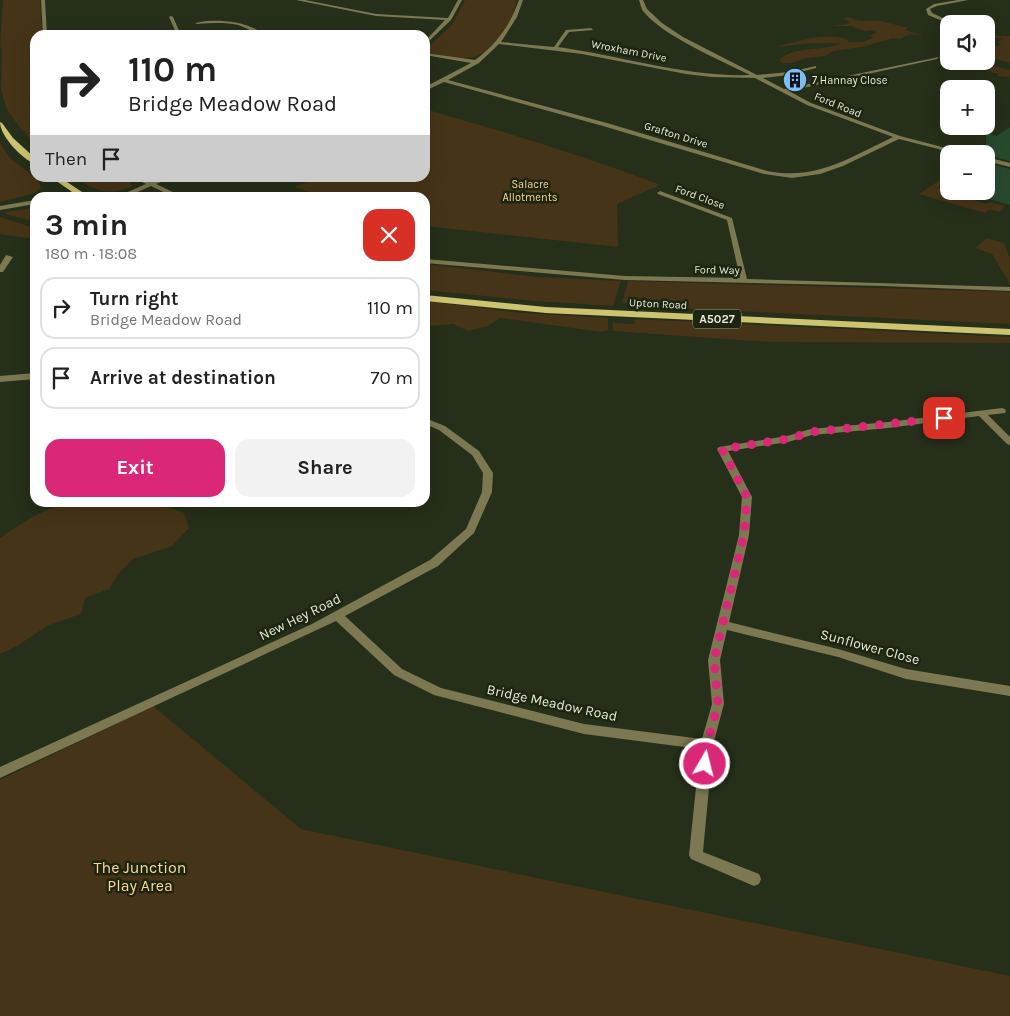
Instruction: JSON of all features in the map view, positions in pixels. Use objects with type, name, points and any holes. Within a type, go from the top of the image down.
[{"type":"main road","points":[[0,124],[10,139],[30,157]]},
{"type":"main road","points":[[62,182],[76,192]]},
{"type":"main road","name":"Upton Road","points":[[430,298],[565,311],[1010,332]]},
{"type":"street","points":[[43,0],[45,30]]},
{"type":"street","points":[[298,0],[376,15],[449,19]]},
{"type":"street","points":[[430,39],[449,19],[460,0]]},
{"type":"street","points":[[430,86],[477,62],[500,43],[517,15],[521,0]]},
{"type":"street","name":"Ford Road","points":[[641,0],[645,10],[670,31],[783,91],[837,116],[898,136],[940,147]]},
{"type":"street","points":[[940,18],[930,14],[928,9],[936,5],[966,0]]},
{"type":"street","points":[[171,17],[177,30]]},
{"type":"street","points":[[197,23],[209,20],[226,22],[249,26],[255,30]]},
{"type":"street","points":[[555,48],[568,31],[591,29]]},
{"type":"street","name":"Wroxham Drive","points":[[500,43],[555,48],[684,72],[722,77],[755,77],[798,72],[814,67]]},
{"type":"street","points":[[430,55],[477,62]]},
{"type":"street","points":[[783,91],[937,58]]},
{"type":"street","name":"Grafton Drive","points":[[443,80],[535,104],[780,176],[808,176],[819,173],[898,136]]},
{"type":"street","points":[[995,161],[1010,165]]},
{"type":"street","points":[[144,182],[167,192]]},
{"type":"street","points":[[130,192],[154,182]]},
{"type":"street","name":"Ford Close","points":[[660,193],[730,219],[744,282]]},
{"type":"street","points":[[0,208],[30,203]]},
{"type":"street","points":[[0,270],[9,257]]},
{"type":"street","name":"Ford Way","points":[[430,262],[523,271],[625,278],[1010,289]]},
{"type":"street","points":[[0,379],[30,376]]},
{"type":"street","points":[[754,879],[696,855],[707,745],[718,704],[714,660],[744,535],[747,497],[722,449],[788,439],[811,432],[1002,411]]},
{"type":"street","points":[[982,414],[1010,442]]},
{"type":"street","name":"New Hey Road","points":[[0,773],[337,616],[434,563],[470,531],[487,492],[488,473],[476,453],[442,428],[430,423]]},
{"type":"street","name":"Bridge Meadow Road","points":[[337,616],[398,672],[438,692],[584,728],[707,745]]},
{"type":"street","name":"Sunflower Close","points":[[722,625],[838,653],[906,674],[1010,691]]},
{"type":"green space","points":[[3,0],[40,0],[42,30],[30,30],[30,139],[7,110],[1,90],[2,48],[0,47]]},
{"type":"green space","points":[[465,0],[517,0],[502,36],[486,52],[475,57],[448,57],[430,53],[430,45],[452,25]]},
{"type":"green space","points":[[849,17],[862,21],[880,21],[898,25],[908,28],[905,30],[924,36],[911,34],[900,39],[893,38],[862,47],[833,51],[826,56],[807,58],[792,63],[782,63],[779,60],[793,52],[834,46],[841,43],[778,46],[832,36],[849,40],[847,42],[863,42],[873,38],[870,36],[877,32],[871,30],[864,31],[852,26],[830,26],[848,24],[850,22],[843,18]]},
{"type":"green space","points":[[995,35],[1010,36],[1010,63],[995,59],[995,47],[1000,44],[998,42],[1002,39],[995,37]]},
{"type":"green space","points":[[995,66],[1010,70],[1010,77],[997,76],[999,74],[989,72],[995,70]]},
{"type":"green space","name":"Salacre Allotments","points":[[430,110],[573,154],[660,185],[617,204],[618,247],[430,227],[430,192],[310,192],[294,187],[307,182],[430,182]]},
{"type":"green space","points":[[0,143],[10,158],[30,174],[30,182],[39,182],[41,188],[36,192],[30,192],[30,194],[0,202]]},
{"type":"green space","points":[[940,180],[940,200],[973,200],[986,204],[990,202],[1005,206],[999,212],[990,209],[985,213],[919,194]]},
{"type":"green space","points":[[82,182],[129,182],[133,186],[110,192],[90,187]]},
{"type":"green space","points":[[30,208],[30,221],[3,213]]},
{"type":"green space","points":[[0,217],[30,226],[30,238],[0,234]]},
{"type":"green space","points":[[987,238],[1004,243],[1010,258],[1010,284],[992,254],[975,248]]},
{"type":"green space","points":[[430,265],[537,277],[621,281],[613,306],[536,301],[430,290]]},
{"type":"green space","points":[[628,281],[1010,292],[1010,324],[634,306],[633,303],[622,303]]},
{"type":"green space","points":[[430,302],[522,313],[608,318],[608,330],[602,332],[500,318],[488,326],[468,331],[453,324],[431,326]]},
{"type":"green space","points":[[635,319],[1010,337],[1010,343],[769,342],[613,331],[613,323],[634,324]]},
{"type":"green space","points":[[55,507],[168,507],[184,513],[189,528],[172,546],[133,559],[119,573],[109,589],[85,598],[81,614],[47,626],[17,646],[0,654],[0,538],[32,517]]},
{"type":"green space","name":"The Junction Play Area","points":[[153,706],[301,829],[1010,976],[1010,1016],[0,1016],[0,780]]},
{"type":"building","points":[[1010,127],[1010,161],[995,157],[995,145],[986,145],[986,135],[997,136]]},
{"type":"building","points":[[995,165],[1010,169],[1010,205],[993,200],[995,200]]},
{"type":"place","name":"7 Hannay Close","points":[[795,80]]},
{"type":"route","points":[[705,764],[707,745],[718,704],[714,660],[744,535],[747,497],[722,449],[788,439],[811,432],[944,418]]}]
